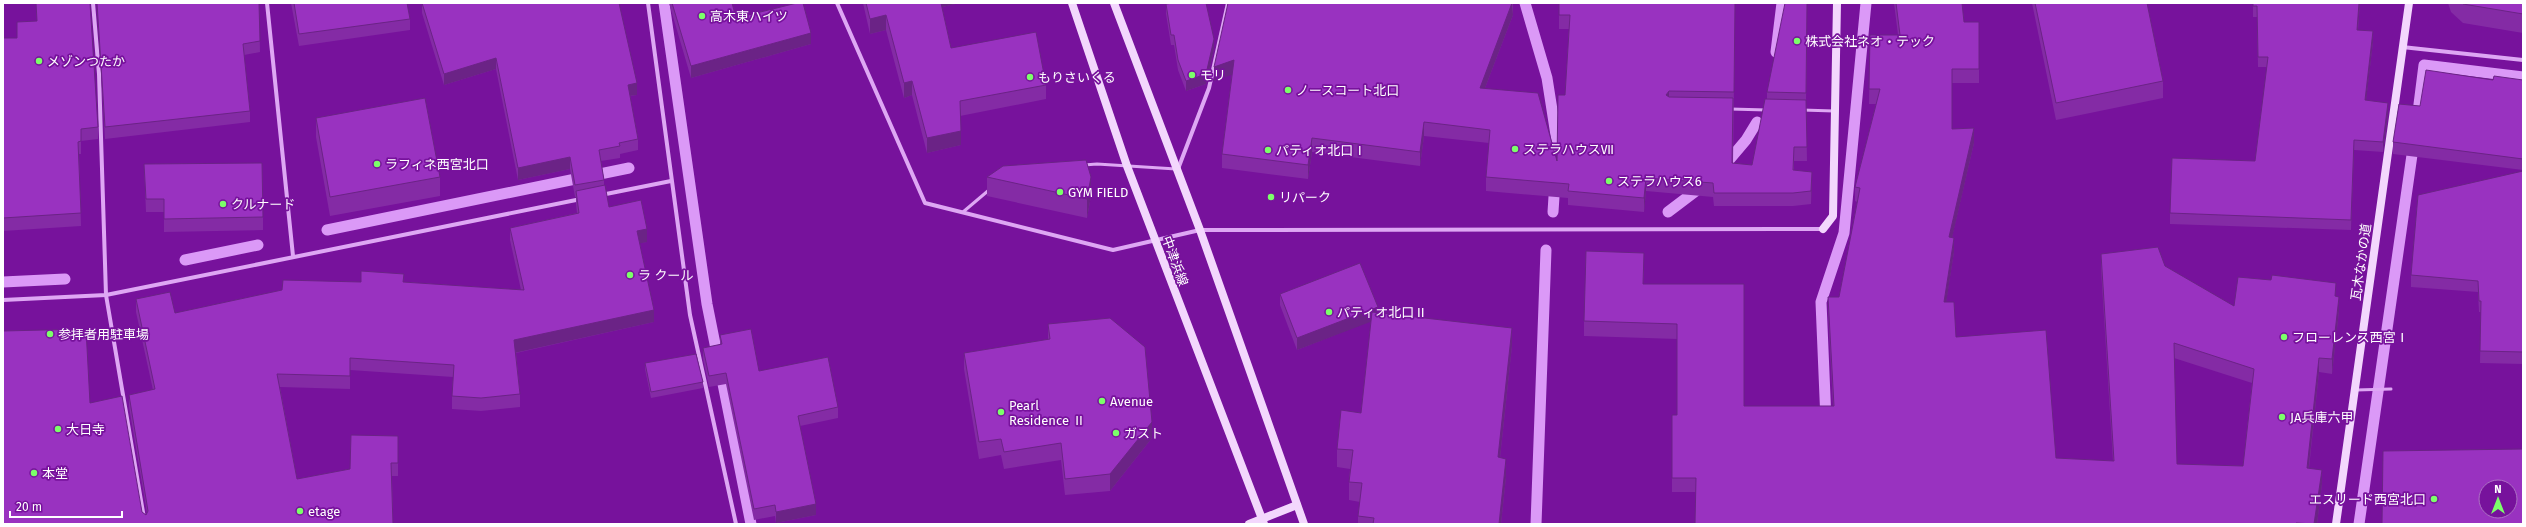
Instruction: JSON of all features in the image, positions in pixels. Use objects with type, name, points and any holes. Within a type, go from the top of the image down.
[{"type":"street","points":[[93,3],[99,74],[106,295],[145,524]]},
{"type":"street","points":[[267,3],[293,256]]},
{"type":"street","points":[[648,3],[690,315],[736,524]]},
{"type":"street","points":[[837,3],[925,203],[1113,250],[1155,242],[1200,230],[1823,228],[1833,216],[1837,3]]},
{"type":"street","name":"中津浜線","points":[[1072,3],[1127,166],[1155,242],[1263,521]]},
{"type":"street","points":[[1114,3],[1200,230],[1304,524]]},
{"type":"street","points":[[1177,169],[1209,88],[1228,3]]},
{"type":"street","name":"瓦木なかの道","points":[[2336,524],[2356,390],[2409,3]]},
{"type":"street","points":[[2402,47],[2523,60]]},
{"type":"street","points":[[593,196],[671,181]]},
{"type":"street","points":[[3,300],[106,295],[585,198]]},
{"type":"street","points":[[1249,524],[1263,521],[1297,505]]},
{"type":"lane","points":[[1724,109],[1771,110]]},
{"type":"lane","points":[[1795,110],[1834,111]]},
{"type":"lane","points":[[1082,166],[1127,166],[1177,169]]},
{"type":"lane","points":[[963,212],[995,185]]},
{"type":"lane","points":[[2356,390],[2391,389]]},
{"type":"building","points":[[36,3],[90,3],[98,127],[81,129],[81,141],[78,142],[81,213],[3,218],[3,38],[17,38],[17,22],[37,21]]},
{"type":"building","points":[[97,3],[259,3],[260,41],[243,44],[250,111],[105,127]]},
{"type":"building","points":[[294,3],[407,3],[410,19],[299,34]]},
{"type":"building","points":[[422,3],[619,3],[637,83],[628,85],[638,139],[619,143],[620,146],[599,150],[604,180],[575,185],[570,157],[518,168],[496,58],[444,74]]},
{"type":"building","points":[[672,3],[732,3],[736,18],[797,3],[803,3],[811,33],[691,66]]},
{"type":"building","points":[[866,3],[941,3],[951,48],[1036,32],[1046,85],[960,101],[961,131],[927,138],[912,81],[904,83],[886,15],[870,19]]},
{"type":"building","points":[[1206,3],[1214,39],[1206,74],[1186,81],[1178,60],[1174,35],[1171,35],[1166,4]]},
{"type":"building","points":[[1228,3],[1512,3],[1480,88],[1538,93],[1557,161],[1558,95],[1565,95],[1570,15],[1559,15],[1559,3],[1735,3],[1734,92],[1669,91],[1666,95],[1669,97],[1733,98],[1732,163],[1752,165],[1765,99],[1806,100],[1807,147],[1794,147],[1793,170],[1812,172],[1811,191],[1793,193],[1714,193],[1713,183],[1646,178],[1644,198],[1568,191],[1569,184],[1486,177],[1490,130],[1424,122],[1420,152],[1312,138],[1308,165],[1222,154],[1234,60],[1214,67]]},
{"type":"building","points":[[1785,3],[1807,3],[1806,93],[1767,92]]},
{"type":"building","points":[[1896,3],[1962,3],[1964,22],[1979,22],[1979,69],[1952,69],[1952,129],[1974,128],[1949,237],[1954,238],[1944,302],[1954,302],[1956,337],[2046,330],[2056,458],[2114,461],[2101,254],[2158,247],[2165,266],[2234,306],[2238,277],[2271,280],[2272,275],[2336,283],[2335,296],[2339,297],[2332,359],[2319,358],[2307,468],[2322,470],[2314,524],[1695,524],[1696,478],[1672,478],[1672,415],[1677,415],[1677,324],[1584,321],[1586,251],[1644,253],[1643,284],[1744,284],[1744,406],[1834,406],[1828,297],[1839,297],[1860,188],[1855,187],[1880,89],[1869,89],[1870,35],[1900,35]],"holes":[[[2174,343],[2254,369],[2243,466],[2177,464]]]},
{"type":"building","points":[[2035,3],[2147,3],[2163,81],[2056,103]]},
{"type":"building","points":[[2253,3],[2359,3],[2357,30],[2373,31],[2365,100],[2388,103],[2383,142],[2354,140],[2351,220],[2170,213],[2172,158],[2255,161],[2268,57],[2258,57],[2257,6],[2253,6]]},
{"type":"building","points":[[2462,3],[2523,3],[2523,14],[2463,4]]},
{"type":"building","points":[[2426,70],[2493,80],[2494,76],[2523,80],[2523,159],[2393,142],[2399,104],[2420,106]]},
{"type":"building","name":"ラフィネ西宮北口","points":[[425,98],[440,177],[330,197],[316,118]]},
{"type":"building","points":[[1086,160],[1091,177],[1087,199],[987,177],[1003,166]]},
{"type":"building","points":[[262,163],[263,217],[164,219],[164,199],[146,199],[144,164]]},
{"type":"building","points":[[2523,171],[2523,352],[2480,351],[2481,301],[2479,301],[2478,281],[2411,275],[2418,195]]},
{"type":"building","points":[[605,185],[609,207],[641,200],[647,229],[637,231],[654,310],[514,340],[520,394],[481,398],[452,396],[454,365],[350,358],[350,376],[277,374],[297,479],[350,469],[351,435],[398,436],[398,463],[391,463],[393,524],[3,524],[3,331],[86,329],[90,403],[122,396],[142,512],[146,515],[148,511],[129,395],[155,389],[136,299],[170,292],[175,313],[282,290],[283,280],[361,282],[361,271],[404,274],[403,282],[524,290],[510,228],[579,213],[576,191]]},
{"type":"building","points":[[3,226],[4,262],[3,262]]},
{"type":"building","name":"パティオ北口Ⅱ","points":[[1360,263],[1378,307],[1297,338],[1280,294]]},
{"type":"building","points":[[1372,312],[1512,328],[1498,457],[1506,459],[1499,524],[1373,524],[1374,518],[1358,516],[1362,483],[1349,482],[1353,450],[1337,449],[1341,410],[1361,413]]},
{"type":"building","points":[[1110,318],[1145,347],[1152,422],[1110,474],[1065,479],[1061,443],[1004,452],[1001,439],[979,442],[964,353],[1050,339],[1048,324]]},
{"type":"building","points":[[751,329],[759,371],[828,357],[838,407],[798,416],[816,504],[776,512],[775,505],[754,509],[726,373],[709,376],[703,348],[722,344],[720,335]]},
{"type":"building","points":[[696,354],[703,382],[651,392],[645,363]]},
{"type":"building","name":"エスリード西宮北口","points":[[2523,449],[2523,524],[2382,524],[2383,451]]},
{"type":"waterway","points":[[664,3],[707,304],[751,524]]},
{"type":"waterway","points":[[1525,3],[1547,78],[1558,148]]},
{"type":"waterway","points":[[1776,52],[1782,3]]},
{"type":"waterway","points":[[1826,421],[1821,302],[1844,233],[1866,3]]},
{"type":"waterway","points":[[2417,120],[2424,65],[2523,77]]},
{"type":"waterway","points":[[1724,166],[1746,140],[1757,122]]},
{"type":"waterway","points":[[2359,524],[2414,141]]},
{"type":"waterway","points":[[327,230],[629,168]]},
{"type":"waterway","points":[[1553,212],[1555,181]]},
{"type":"waterway","points":[[1668,212],[1701,187]]},
{"type":"waterway","points":[[185,260],[258,245]]},
{"type":"waterway","points":[[1536,524],[1546,250]]},
{"type":"waterway","points":[[3,282],[65,279]]},
{"type":"place","name":"高木東ハイツ","points":[[702,16]]},
{"type":"place","name":"株式会社ネオ・テック","points":[[1797,41]]},
{"type":"place","name":"メゾンつたか","points":[[39,61]]},
{"type":"place","name":"モリ","points":[[1192,75]]},
{"type":"place","name":"もりさいくる","points":[[1030,77]]},
{"type":"place","name":"ノースコート北口","points":[[1288,90]]},
{"type":"place","name":"ステラハウスⅦ","points":[[1515,149]]},
{"type":"place","name":"パティオ北口Ⅰ","points":[[1268,150]]},
{"type":"place","name":"ラフィネ西宮北口","points":[[377,164]]},
{"type":"place","name":"ステラハウス6","points":[[1609,181]]},
{"type":"place","name":"GYM FIELD","points":[[1060,192]]},
{"type":"place","name":"リパーク","points":[[1271,197]]},
{"type":"place","name":"クルナード","points":[[223,204]]},
{"type":"place","name":"ラ クール","points":[[630,275]]},
{"type":"place","name":"パティオ北口Ⅱ","points":[[1329,312]]},
{"type":"place","name":"参拝者用駐車場","points":[[50,334]]},
{"type":"place","name":"フローレンス西宮Ⅰ","points":[[2284,337]]},
{"type":"place","name":"Avenue","points":[[1102,401]]},
{"type":"place","name":"Pearl Residence Ⅱ","points":[[1001,412]]},
{"type":"place","name":"JA兵庫六甲","points":[[2282,417]]},
{"type":"place","name":"大日寺","points":[[58,429]]},
{"type":"place","name":"ガスト","points":[[1116,433]]},
{"type":"place","name":"本堂","points":[[34,473]]},
{"type":"place","name":"エスリード西宮北口","points":[[2434,499]]},
{"type":"place","name":"etage","points":[[300,511]]}]
